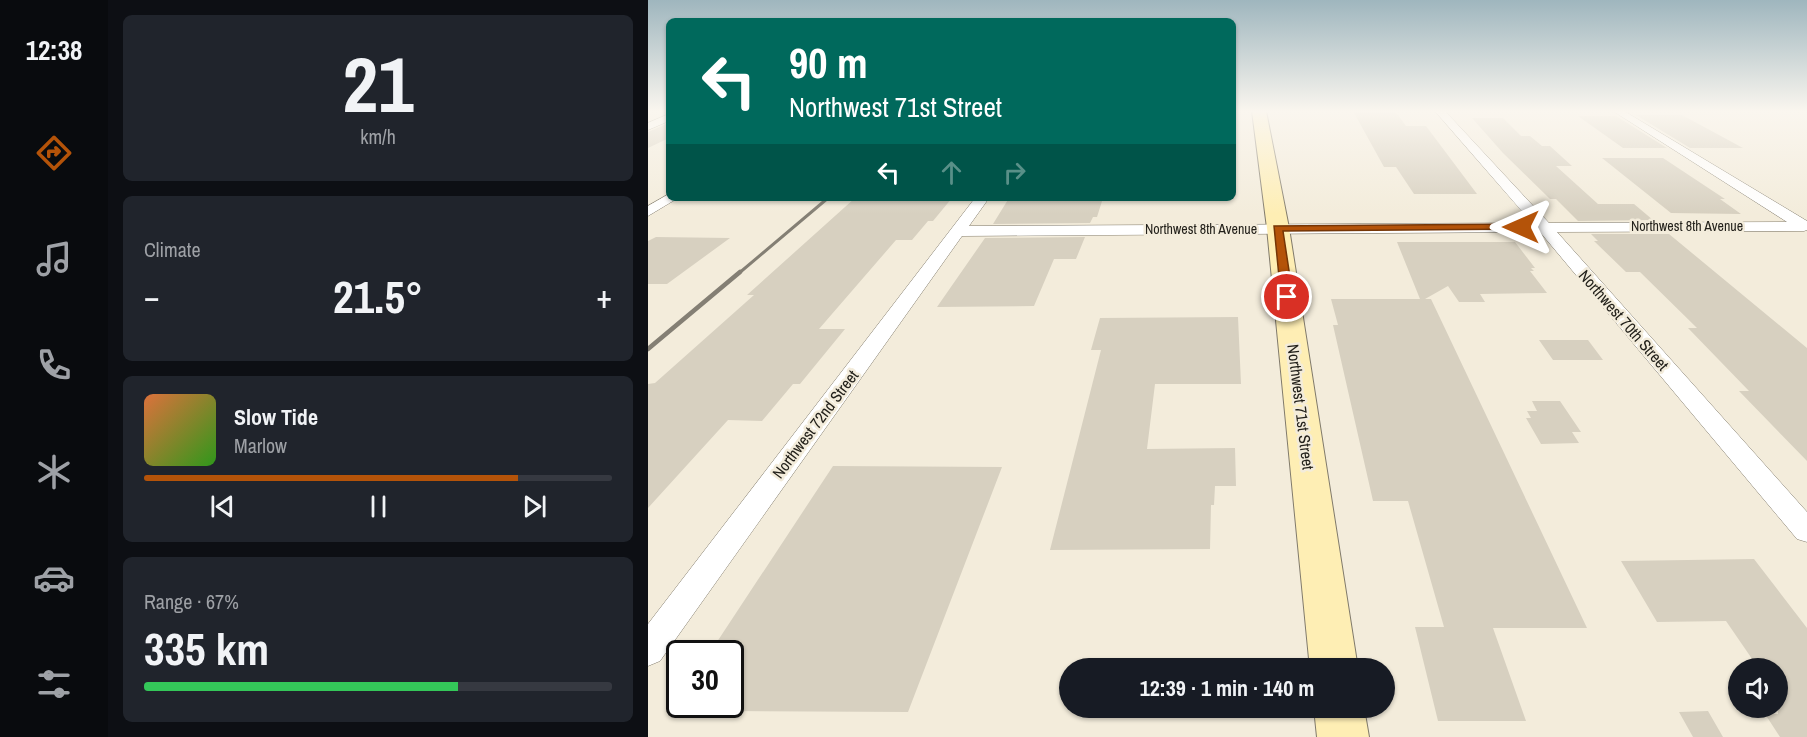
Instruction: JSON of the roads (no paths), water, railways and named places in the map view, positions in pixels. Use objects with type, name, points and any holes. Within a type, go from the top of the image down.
[{"type":"street","name":"Northwest 71st Street","points":[[1265,145],[1278,228],[1333,658]]},
{"type":"street","name":"Northwest 70th Street","points":[[1471,145],[1807,531]]},
{"type":"street","points":[[1673,145],[1805,227]]},
{"type":"street","points":[[648,212],[666,201]]},
{"type":"street","name":"Northwest 72nd Street","points":[[648,650],[980,201]]},
{"type":"street","name":"Northwest 8th Avenue","points":[[958,231],[1805,227]]},
{"type":"street","points":[[1340,718],[1343,737]]},
{"type":"railway","points":[[738,274],[824,201]]},
{"type":"railway","points":[[648,349],[740,272]]}]
